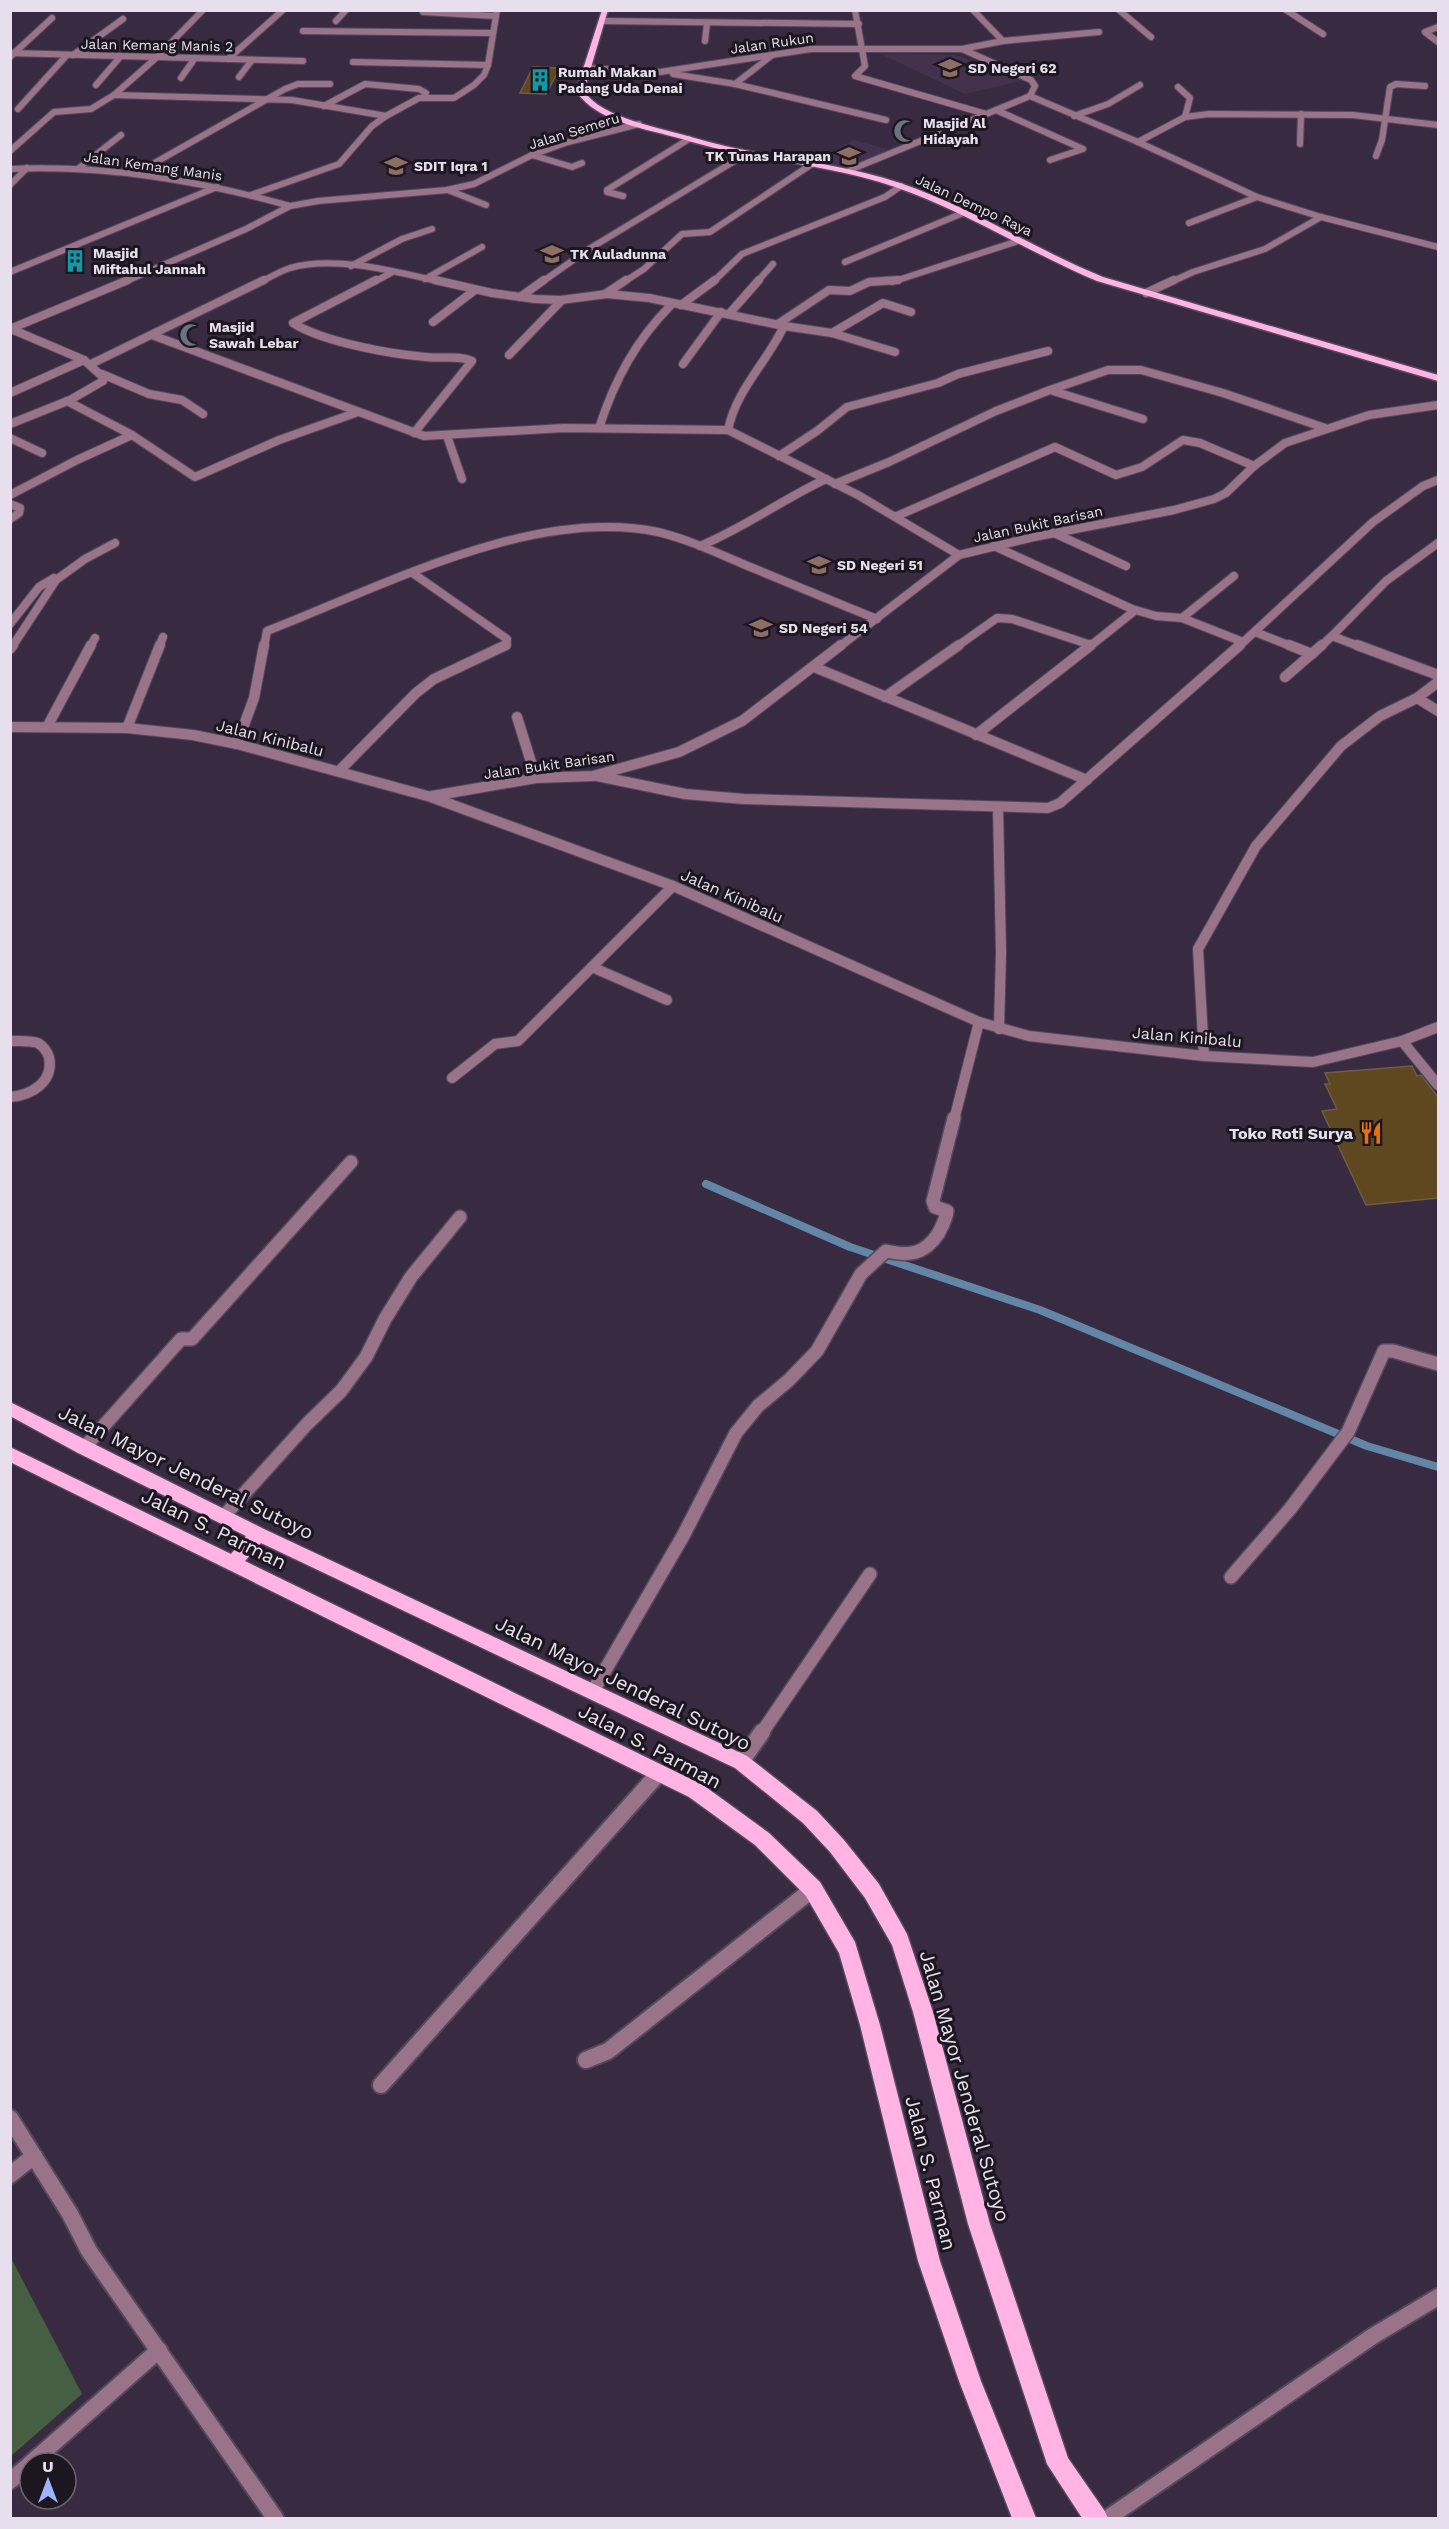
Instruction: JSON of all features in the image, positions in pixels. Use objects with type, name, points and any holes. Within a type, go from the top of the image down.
[{"type":"main road","name":"Jalan Dempo Raya","points":[[605,10],[579,91],[585,100],[639,124],[746,154],[850,170],[901,186],[963,213],[1069,267],[1146,293],[1438,378]]},
{"type":"main road","name":"Jalan Mayor Jenderal Sutoyo","points":[[10,1408],[84,1448],[258,1534],[741,1762],[810,1817],[837,1846],[872,1891],[900,1941],[923,2012],[979,2224],[1055,2453],[1059,2464],[1096,2518]]},
{"type":"main road","name":"Jalan S. Parman","points":[[10,1454],[696,1791],[762,1839],[813,1889],[848,1949],[870,2025],[930,2261],[970,2381],[1024,2518]]},
{"type":"main road","points":[[233,1564],[258,1534]]},
{"type":"street","points":[[10,151],[54,112],[91,109],[99,103],[108,101],[156,58],[203,10]]},
{"type":"street","points":[[228,59],[242,44],[283,10]]},
{"type":"street","points":[[336,21],[346,10]]},
{"type":"street","points":[[855,10],[865,66],[855,76],[986,114]]},
{"type":"street","points":[[973,10],[1003,41]]},
{"type":"street","points":[[1119,10],[1151,37]]},
{"type":"street","points":[[1286,10],[1323,34]]},
{"type":"street","points":[[251,195],[339,164],[372,126],[386,116],[424,96],[446,99],[461,95],[480,79],[488,64],[496,13],[423,12]]},
{"type":"street","points":[[12,55],[52,18]]},
{"type":"street","points":[[18,109],[70,55],[123,19]]},
{"type":"street","points":[[603,21],[859,24]]},
{"type":"street","points":[[705,40],[706,23]]},
{"type":"street","points":[[1438,27],[1425,32],[1438,42]]},
{"type":"street","points":[[303,31],[492,33]]},
{"type":"street","name":"Jalan Rukun","points":[[586,68],[660,72],[810,49],[962,48],[1003,41],[1099,32]]},
{"type":"street","name":"Jalan Rukun","points":[[962,48],[1031,80],[1035,86],[1030,96]]},
{"type":"street","name":"Jalan Kemang Manis 2","points":[[12,55],[303,62]]},
{"type":"street","points":[[735,84],[772,55]]},
{"type":"street","points":[[96,85],[120,57]]},
{"type":"street","points":[[181,78],[195,58]]},
{"type":"street","points":[[239,77],[252,60]]},
{"type":"street","points":[[353,62],[488,64]]},
{"type":"street","points":[[660,72],[735,84],[886,120]]},
{"type":"street","points":[[324,106],[351,89],[368,83],[419,89],[426,93],[424,96]]},
{"type":"street","points":[[135,174],[298,84],[330,84]]},
{"type":"street","points":[[1074,116],[1108,104],[1140,85]]},
{"type":"street","points":[[1376,156],[1392,85],[1425,86]]},
{"type":"street","points":[[1178,87],[1190,98],[1185,117]]},
{"type":"street","points":[[114,95],[268,99],[386,116]]},
{"type":"street","points":[[850,170],[1030,96],[1138,142],[1257,197],[1321,217],[1438,247]]},
{"type":"street","points":[[996,110],[1083,149],[1050,160]]},
{"type":"street","points":[[1138,142],[1185,117],[1235,113],[1353,115],[1438,125]]},
{"type":"street","points":[[1300,144],[1301,114]]},
{"type":"street","name":"Jalan Semeru","points":[[11,329],[246,230],[290,206],[318,201],[447,190],[474,184],[532,155],[568,142],[639,124]]},
{"type":"street","points":[[79,168],[121,135]]},
{"type":"street","points":[[623,196],[607,192],[607,189],[689,139]]},
{"type":"street","points":[[10,140],[21,141]]},
{"type":"street","points":[[520,297],[589,249],[746,154]]},
{"type":"street","points":[[532,155],[572,167],[582,164]]},
{"type":"street","points":[[606,294],[644,269],[682,234],[710,232],[812,164]]},
{"type":"street","points":[[10,185],[27,168]]},
{"type":"street","name":"Jalan Kemang Manis","points":[[10,169],[79,168],[135,174],[218,186],[290,206]]},
{"type":"street","points":[[10,272],[218,186]]},
{"type":"street","points":[[599,428],[618,373],[650,325],[720,277],[742,254],[885,197],[901,186]]},
{"type":"street","points":[[447,190],[486,205]]},
{"type":"street","points":[[1189,223],[1257,197]]},
{"type":"street","points":[[845,262],[963,213]]},
{"type":"street","points":[[1146,293],[1201,269],[1265,249],[1321,217]]},
{"type":"street","points":[[351,266],[402,240],[432,229]]},
{"type":"street","points":[[728,430],[744,391],[778,340],[781,325],[829,290],[850,291],[869,282],[892,282],[1018,241]]},
{"type":"street","points":[[425,279],[482,247]]},
{"type":"street","points":[[683,364],[725,313],[772,264]]},
{"type":"street","points":[[10,393],[152,335],[290,268],[305,265],[351,266],[520,297],[562,300],[606,294],[832,333],[895,352]]},
{"type":"street","points":[[392,273],[293,323],[315,333],[380,349],[424,357],[472,361],[414,433]]},
{"type":"street","points":[[433,322],[475,290]]},
{"type":"street","points":[[509,355],[562,300]]},
{"type":"street","points":[[832,333],[883,303],[911,312]]},
{"type":"street","points":[[11,329],[88,362],[102,374],[149,394],[182,400],[203,414]]},
{"type":"street","points":[[152,335],[424,436],[564,428],[728,430],[897,516],[959,555]]},
{"type":"street","points":[[779,456],[817,431],[847,407],[938,383],[958,374],[1048,351]]},
{"type":"street","points":[[835,484],[872,471],[973,423],[1050,390],[1108,370],[1141,370],[1223,393],[1326,428]]},
{"type":"street","points":[[10,424],[95,387],[103,381],[102,374]]},
{"type":"street","points":[[1050,390],[1143,419]]},
{"type":"street","points":[[66,401],[132,435],[195,477],[279,440],[358,411]]},
{"type":"street","name":"Jalan Bukit Barisan","points":[[431,796],[536,778],[592,776],[679,752],[742,721],[959,555],[1054,533],[1174,510],[1214,499],[1226,493],[1254,466],[1285,443],[1326,428],[1379,413],[1438,405]]},
{"type":"street","points":[[10,495],[77,460],[132,435]]},
{"type":"street","points":[[447,436],[448,448],[460,468],[462,479]]},
{"type":"street","points":[[10,438],[42,453]]},
{"type":"street","points":[[897,516],[1055,447],[1116,475],[1137,470],[1184,440],[1200,443],[1254,466]]},
{"type":"street","points":[[700,546],[719,538],[788,497],[826,479]]},
{"type":"street","points":[[592,776],[685,794],[744,799],[1048,808],[1059,803],[1087,780],[1255,632],[1373,522],[1423,486],[1438,480]]},
{"type":"street","points":[[10,504],[20,508],[19,513],[10,519]]},
{"type":"street","points":[[237,744],[254,698],[267,631],[467,554],[562,529],[646,530],[700,546],[877,619]]},
{"type":"street","points":[[1054,533],[1126,566]]},
{"type":"street","points":[[10,624],[39,587],[115,543]]},
{"type":"street","points":[[1285,677],[1332,636],[1386,581],[1438,543]]},
{"type":"street","points":[[994,546],[1132,609],[1156,616],[1182,618],[1243,642]]},
{"type":"street","points":[[10,649],[51,587],[69,571]]},
{"type":"street","points":[[339,771],[416,693],[434,679],[506,645],[507,639],[414,574]]},
{"type":"street","points":[[1182,618],[1234,576]]},
{"type":"street","points":[[976,735],[1132,612],[1132,609]]},
{"type":"street","points":[[885,697],[997,618],[1012,619],[1090,645]]},
{"type":"street","points":[[1255,632],[1312,654]]},
{"type":"street","points":[[1332,636],[1438,675]]},
{"type":"street","points":[[127,728],[163,637]]},
{"type":"street","points":[[47,727],[95,638]]},
{"type":"street","points":[[814,667],[1087,780]]},
{"type":"street","points":[[1204,1056],[1198,950],[1256,846],[1341,746],[1380,716],[1417,698],[1438,682]]},
{"type":"street","points":[[1417,698],[1438,711]]},
{"type":"street","points":[[516,717],[536,778]]},
{"type":"street","name":"Jalan Kinibalu","points":[[10,727],[127,728],[161,731],[237,744],[431,796],[673,886],[980,1022],[1029,1036],[1204,1056],[1313,1062],[1402,1041],[1438,1027]]},
{"type":"street","points":[[998,807],[1001,953],[999,1029]]},
{"type":"street","points":[[452,1078],[495,1044],[518,1041],[673,886]]},
{"type":"street","points":[[592,967],[667,1000]]},
{"type":"street","points":[[593,1691],[683,1536],[736,1433],[758,1406],[818,1351],[861,1274],[882,1255],[909,1256],[930,1248],[947,1216],[947,1211],[935,1207],[933,1201],[980,1022]]},
{"type":"street","points":[[10,1041],[36,1042],[47,1051],[51,1068],[46,1083],[23,1096],[10,1097]]},
{"type":"street","points":[[1402,1041],[1438,1085]]},
{"type":"street","points":[[84,1448],[181,1339],[192,1339],[351,1162]]},
{"type":"street","points":[[224,1516],[307,1424],[341,1391],[366,1357],[385,1319],[411,1277],[460,1217]]},
{"type":"street","points":[[1231,1576],[1326,1464],[1348,1432],[1384,1351],[1394,1351],[1438,1364]]},
{"type":"street","points":[[741,1762],[870,1575]]},
{"type":"street","points":[[381,2085],[659,1773]]},
{"type":"street","points":[[586,2060],[608,2051],[813,1889]]},
{"type":"street","points":[[10,2118],[70,2214],[89,2251],[275,2518]]},
{"type":"street","points":[[10,2175],[34,2156]]},
{"type":"street","points":[[1108,2518],[1373,2336],[1438,2297]]},
{"type":"street","points":[[44,2451],[159,2350]]},
{"type":"shaded area","name":"SD Negeri 62","points":[[881,54],[956,55],[1024,80],[965,94]]},
{"type":"shaded area","name":"TK Tunas Harapan","points":[[854,140],[890,150],[850,169],[809,163]]},
{"type":"green space","points":[[11,2258],[82,2394],[10,2456]]},
{"type":"building","name":"Rumah Makan Padang Uda Denai","points":[[533,67],[560,68],[546,94],[520,93]]},
{"type":"building","name":"Toko Roti Surya","points":[[1412,1066],[1417,1076],[1421,1075],[1438,1097],[1438,1198],[1366,1205],[1322,1111],[1337,1109],[1325,1084],[1330,1084],[1325,1073]]},
{"type":"waterway","points":[[706,1184],[850,1247],[1040,1310],[1367,1446],[1438,1467]]},
{"type":"place","name":"SD Negeri 62","points":[[950,68]]},
{"type":"place","name":"Rumah Makan Padang Uda Denai","points":[[540,80]]},
{"type":"place","name":"Masjid Al Hidayah","points":[[905,131]]},
{"type":"place","name":"TK Tunas Harapan","points":[[849,156]]},
{"type":"place","name":"SDIT Iqra 1","points":[[396,166]]},
{"type":"place","name":"TK Auladunna","points":[[552,254]]},
{"type":"place","name":"Masjid Miftahul Jannah","points":[[75,261]]},
{"type":"place","name":"Masjid Sawah Lebar","points":[[191,335]]},
{"type":"place","name":"SD Negeri 51","points":[[819,565]]},
{"type":"place","name":"SD Negeri 54","points":[[761,628]]},
{"type":"place","name":"Toko Roti Surya","points":[[1371,1133]]}]
